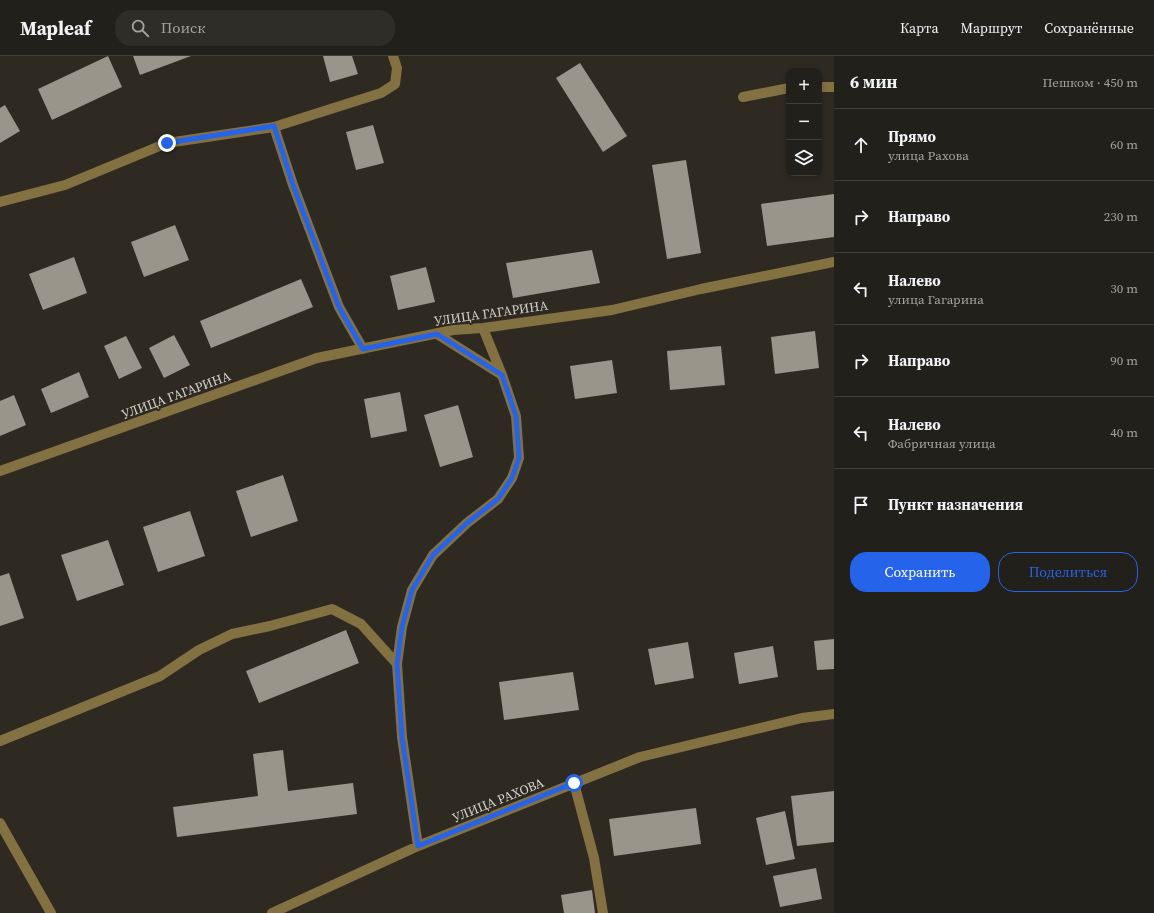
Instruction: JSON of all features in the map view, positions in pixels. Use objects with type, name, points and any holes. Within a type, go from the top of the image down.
[{"type":"street","points":[[0,202],[65,185],[167,143],[274,126],[382,93],[395,84],[397,68],[393,56]]},
{"type":"street","points":[[822,87],[834,87]]},
{"type":"street","points":[[743,97],[786,89]]},
{"type":"street","points":[[274,126],[293,185],[339,307],[363,349]]},
{"type":"street","name":"УЛИЦА ГАГАРИНА","points":[[0,471],[317,358],[453,330],[483,328],[612,310],[701,289],[834,262]]},
{"type":"street","points":[[418,846],[402,737],[397,664],[402,627],[412,590],[433,555],[467,523],[498,499],[512,478],[519,458],[516,416],[502,375],[483,328]]},
{"type":"street","points":[[437,334],[502,375]]},
{"type":"street","points":[[0,741],[160,676],[199,650],[232,634],[270,626],[332,609],[361,624],[397,664]]},
{"type":"street","name":"УЛИЦА РАХОВА","points":[[272,913],[418,846],[640,757],[802,718],[834,714]]},
{"type":"street","points":[[574,783],[594,858],[603,913]]},
{"type":"street","points":[[0,823],[51,913]]},
{"type":"building","points":[[108,56],[122,87],[52,120],[38,89]]},
{"type":"building","points":[[133,56],[191,56],[140,75]]},
{"type":"building","points":[[323,56],[352,56],[358,74],[330,82]]},
{"type":"building","points":[[580,63],[627,136],[603,152],[556,78]]},
{"type":"building","points":[[5,105],[20,131],[0,143],[0,108]]},
{"type":"building","points":[[373,125],[384,163],[356,170],[346,132]]},
{"type":"building","points":[[686,160],[701,253],[667,259],[652,165]]},
{"type":"building","points":[[834,194],[834,237],[767,246],[761,204]]},
{"type":"building","points":[[175,225],[189,260],[144,277],[131,242]]},
{"type":"building","points":[[592,250],[600,283],[513,298],[506,263]]},
{"type":"building","points":[[74,257],[87,293],[43,310],[29,274]]},
{"type":"building","points":[[426,267],[435,302],[398,310],[390,276]]},
{"type":"building","points":[[301,279],[313,307],[211,348],[200,321]]},
{"type":"building","points":[[815,331],[819,368],[775,374],[771,337]]},
{"type":"building","points":[[174,335],[190,365],[164,378],[149,348]]},
{"type":"building","points":[[126,336],[142,368],[119,379],[104,346]]},
{"type":"building","points":[[721,346],[725,385],[670,390],[667,351]]},
{"type":"building","points":[[612,360],[617,393],[575,399],[570,366]]},
{"type":"building","points":[[79,372],[89,397],[51,413],[41,389]]},
{"type":"building","points":[[400,392],[407,431],[371,438],[364,399]]},
{"type":"building","points":[[14,395],[26,425],[0,436],[0,401]]},
{"type":"building","points":[[458,405],[473,457],[440,467],[424,415]]},
{"type":"building","points":[[283,475],[298,521],[251,537],[236,491]]},
{"type":"building","points":[[190,511],[205,556],[158,572],[143,527]]},
{"type":"building","points":[[108,540],[124,585],[77,601],[61,555]]},
{"type":"building","points":[[9,573],[24,618],[0,626],[0,576]]},
{"type":"building","points":[[346,630],[359,663],[259,703],[246,671]]},
{"type":"building","points":[[834,639],[834,669],[817,670],[814,641]]},
{"type":"building","points":[[688,642],[694,678],[655,685],[648,649]]},
{"type":"building","points":[[773,646],[778,677],[739,684],[734,653]]},
{"type":"building","points":[[573,672],[579,710],[504,720],[499,682]]},
{"type":"building","points":[[283,750],[288,791],[353,783],[357,814],[177,837],[173,807],[258,796],[253,754]]},
{"type":"building","points":[[834,791],[834,842],[797,846],[791,796]]},
{"type":"building","points":[[696,808],[701,844],[614,856],[609,819]]},
{"type":"building","points":[[785,811],[795,859],[766,865],[756,818]]},
{"type":"building","points":[[816,868],[822,899],[780,907],[773,876]]},
{"type":"building","points":[[592,890],[595,913],[564,913],[561,895]]},
{"type":"route","points":[[167,143],[274,126],[293,185],[339,307],[363,349],[437,334],[502,375],[516,416],[519,458],[512,478],[498,499],[467,523],[433,555],[412,590],[402,627],[397,664],[402,737],[418,846],[574,783]]}]
